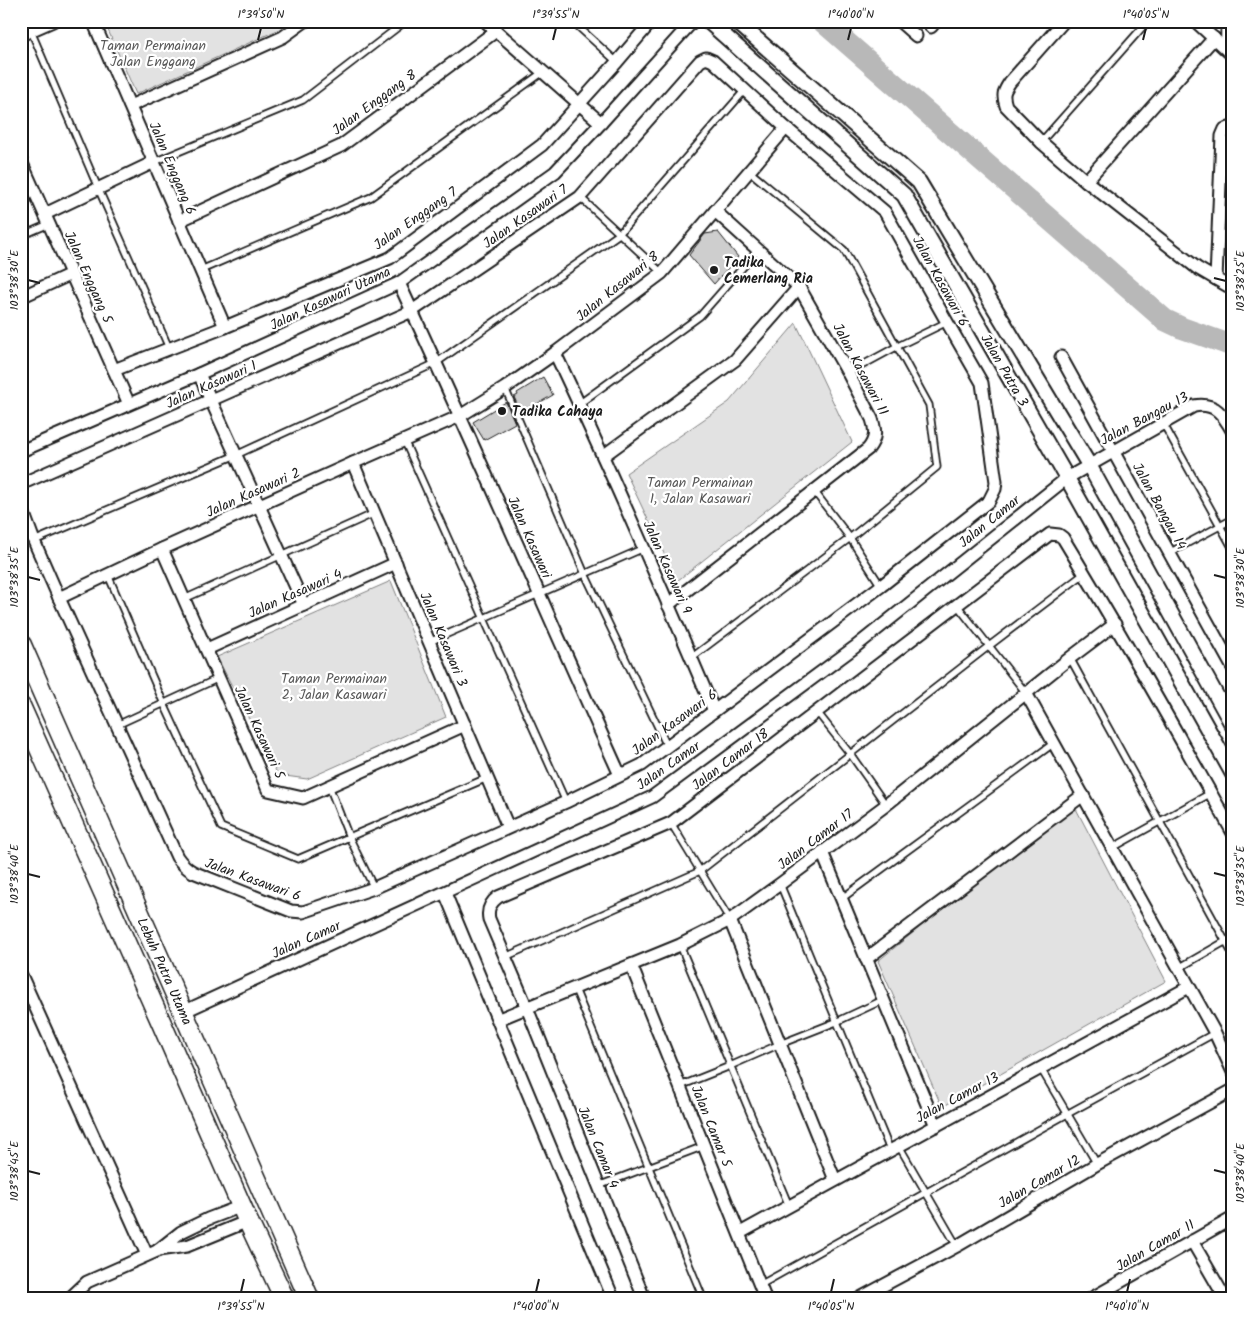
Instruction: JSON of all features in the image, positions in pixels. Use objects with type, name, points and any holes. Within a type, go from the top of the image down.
[{"type":"main road","name":"Lebuh Putra Utama","points":[[21,644],[309,1298]]},
{"type":"main road","name":"Lebuh Putra Utama","points":[[21,707],[284,1298]]},
{"type":"street","points":[[26,33],[53,21]]},
{"type":"street","name":"Jalan Enggang 6","points":[[93,21],[225,327]]},
{"type":"street","points":[[130,106],[283,36],[305,21]]},
{"type":"street","points":[[485,21],[601,123]]},
{"type":"street","name":"Jalan Enggang 7","points":[[114,370],[225,327],[390,258],[542,145],[652,21]]},
{"type":"street","name":"Jalan Kasawari Utama","points":[[21,451],[199,374],[400,283],[555,172],[693,21]]},
{"type":"street","name":"Jalan Putra 3","points":[[708,21],[904,195],[1068,478],[1233,774]]},
{"type":"street","name":"Jalan Putra 3","points":[[736,21],[919,182],[1089,466],[1233,726]]},
{"type":"street","points":[[899,21],[916,36]]},
{"type":"street","points":[[1064,21],[1004,90],[1003,98],[1006,106],[1041,142],[1086,181],[1197,268],[1233,289]]},
{"type":"street","points":[[1195,21],[1233,56]]},
{"type":"street","name":"Jalan Enggang 8","points":[[179,220],[341,146],[496,31]]},
{"type":"street","points":[[1086,181],[1214,38]]},
{"type":"street","name":"Jalan Kasawari 6","points":[[21,506],[59,598],[177,857],[186,869],[193,872],[297,912],[309,911],[374,888],[566,802],[642,765],[881,586],[989,501],[996,482],[982,383],[885,212],[786,128],[713,61],[706,58],[700,61]]},
{"type":"street","name":"Jalan Kasawari 7","points":[[412,311],[580,197],[700,61]]},
{"type":"street","points":[[1216,279],[1222,136],[1225,129],[1233,127]]},
{"type":"street","name":"Jalan Kasawari 8","points":[[460,416],[556,354],[662,273],[786,128]]},
{"type":"street","points":[[47,219],[98,188],[154,162]]},
{"type":"street","name":"Jalan Enggang 5","points":[[22,167],[129,404]]},
{"type":"street","name":"Jalan Kasawari 11","points":[[668,605],[868,449],[873,442],[875,434],[875,426],[872,419],[799,287],[715,211]]},
{"type":"street","points":[[21,297],[71,274]]},
{"type":"street","name":"Jalan Kasawari","points":[[400,283],[620,775]]},
{"type":"street","points":[[603,456],[735,360],[799,287]]},
{"type":"street","name":"Jalan Kasawari 1","points":[[21,484],[412,311]]},
{"type":"street","name":"Jalan Kasawari 9","points":[[556,354],[644,548],[714,711]]},
{"type":"street","name":"Jalan Bangau 14","points":[[1061,357],[1233,668]]},
{"type":"street","points":[[199,374],[304,605]]},
{"type":"street","name":"Jalan Bangau 13","points":[[1089,466],[1194,406],[1205,404],[1214,408],[1223,416],[1233,432]]},
{"type":"street","name":"Jalan Kasawari 2","points":[[59,598],[162,549],[460,416]]},
{"type":"street","name":"Jalan Kasawari 3","points":[[353,463],[508,827]]},
{"type":"street","name":"Jalan Camar","points":[[183,1012],[652,797],[855,647],[1068,478],[1089,466]]},
{"type":"street","name":"Jalan Camar 18","points":[[527,1008],[489,919],[489,907],[493,901],[671,823],[1046,536],[1055,533],[1063,538],[1085,573]]},
{"type":"street","name":"Jalan Kasawari 5","points":[[162,549],[268,790],[304,798],[465,725]]},
{"type":"street","name":"Jalan Kasawari 4","points":[[207,649],[396,563]]},
{"type":"street","points":[[1085,573],[1116,624],[1233,833]]},
{"type":"street","name":"Jalan Camar 17","points":[[498,1019],[680,945],[730,920],[886,805],[1070,658],[1116,624]]},
{"type":"street","points":[[1026,693],[1179,968],[1215,1034],[1233,1072]]},
{"type":"street","points":[[866,959],[1083,796]]},
{"type":"street","points":[[822,852],[936,1126]]},
{"type":"street","points":[[445,892],[613,1298]]},
{"type":"street","points":[[730,920],[835,1180]]},
{"type":"street","name":"Jalan Camar 5","points":[[631,965],[765,1298]]},
{"type":"street","points":[[21,975],[152,1253]]},
{"type":"street","name":"Jalan Camar 13","points":[[740,1234],[835,1180],[1189,987]]},
{"type":"street","name":"Jalan Camar 4","points":[[527,1008],[644,1298]]},
{"type":"street","name":"Jalan Camar 12","points":[[860,1298],[957,1246],[1097,1164],[1233,1090]]},
{"type":"street","points":[[152,1253],[186,1246],[245,1214]]},
{"type":"street","points":[[70,1298],[87,1282],[152,1253],[181,1232],[208,1219],[245,1214]]},
{"type":"street","name":"Jalan Camar 11","points":[[1094,1297],[1233,1218]]},
{"type":"street","points":[[1192,1240],[1225,1298]]},
{"type":"lane","points":[[154,162],[303,100],[406,21]]},
{"type":"lane","points":[[572,21],[617,62]]},
{"type":"lane","points":[[1041,142],[1148,21]]},
{"type":"lane","points":[[1224,21],[1224,47]]},
{"type":"lane","points":[[26,33],[170,348]]},
{"type":"lane","points":[[201,270],[371,197],[543,72]]},
{"type":"lane","points":[[34,541],[236,454],[436,363],[619,234],[745,90]]},
{"type":"lane","points":[[691,658],[850,538],[937,467],[929,405],[844,250],[749,171]]},
{"type":"lane","points":[[580,197],[662,273]]},
{"type":"lane","points":[[21,236],[47,219]]},
{"type":"lane","points":[[579,404],[700,316],[758,250]]},
{"type":"lane","points":[[848,373],[947,322]]},
{"type":"lane","points":[[505,388],[585,574],[667,746]]},
{"type":"lane","points":[[1164,423],[1233,548]]},
{"type":"lane","points":[[404,440],[566,802]]},
{"type":"lane","points":[[814,491],[850,538],[881,586]]},
{"type":"lane","points":[[184,599],[375,513]]},
{"type":"lane","points":[[1169,553],[1233,519]]},
{"type":"lane","points":[[429,642],[644,548]]},
{"type":"lane","points":[[505,957],[700,871],[1085,573]]},
{"type":"lane","points":[[108,575],[164,704],[221,827],[298,859],[487,778]]},
{"type":"lane","points":[[957,605],[1026,693]]},
{"type":"lane","points":[[1070,658],[1233,955]]},
{"type":"lane","points":[[116,725],[219,678]]},
{"type":"lane","points":[[817,712],[851,755],[886,805]]},
{"type":"lane","points":[[841,898],[1054,743]]},
{"type":"lane","points":[[329,786],[349,837],[374,888]]},
{"type":"lane","points":[[1112,848],[1211,793]]},
{"type":"lane","points":[[671,823],[730,920]]},
{"type":"lane","points":[[780,884],[836,1022],[895,1148],[926,1193],[957,1246]]},
{"type":"lane","points":[[1179,968],[1233,937]]},
{"type":"lane","points":[[680,945],[789,1206]]},
{"type":"lane","points":[[575,989],[703,1298]]},
{"type":"lane","points":[[680,1086],[836,1022],[883,1000]]},
{"type":"lane","points":[[760,1285],[1215,1034]]},
{"type":"lane","points":[[1041,1069],[1097,1164]]},
{"type":"lane","points":[[598,1186],[704,1145]]},
{"type":"green space","name":"Taman Permainan Jalan Enggang","points":[[104,21],[291,21],[282,28],[136,94]]},
{"type":"green space","name":"Taman Permainan 1, Jalan Kasawari","points":[[796,323],[852,442],[677,581],[626,473],[729,402]]},
{"type":"green space","name":"Taman Permainan 2, Jalan Kasawari","points":[[391,581],[446,717],[307,779],[278,775],[217,657]]},
{"type":"green space","points":[[1073,803],[1166,981],[942,1107],[878,961]]},
{"type":"building","name":"Tadika Cemerlang Ria","points":[[718,232],[738,257],[714,284],[689,255],[705,234]]},
{"type":"building","name":"Tadika Cahaya","points":[[543,377],[553,395],[521,413],[514,397],[518,395],[517,393]]},
{"type":"building","name":"Tadika Cahaya","points":[[506,402],[515,423],[484,440],[473,422]]},
{"type":"waterway","points":[[822,21],[1165,320],[1233,346]]},
{"type":"place","name":"Tadika Cemerlang Ria","points":[[714,270]]},
{"type":"place","name":"Tadika Cahaya","points":[[502,411]]}]
